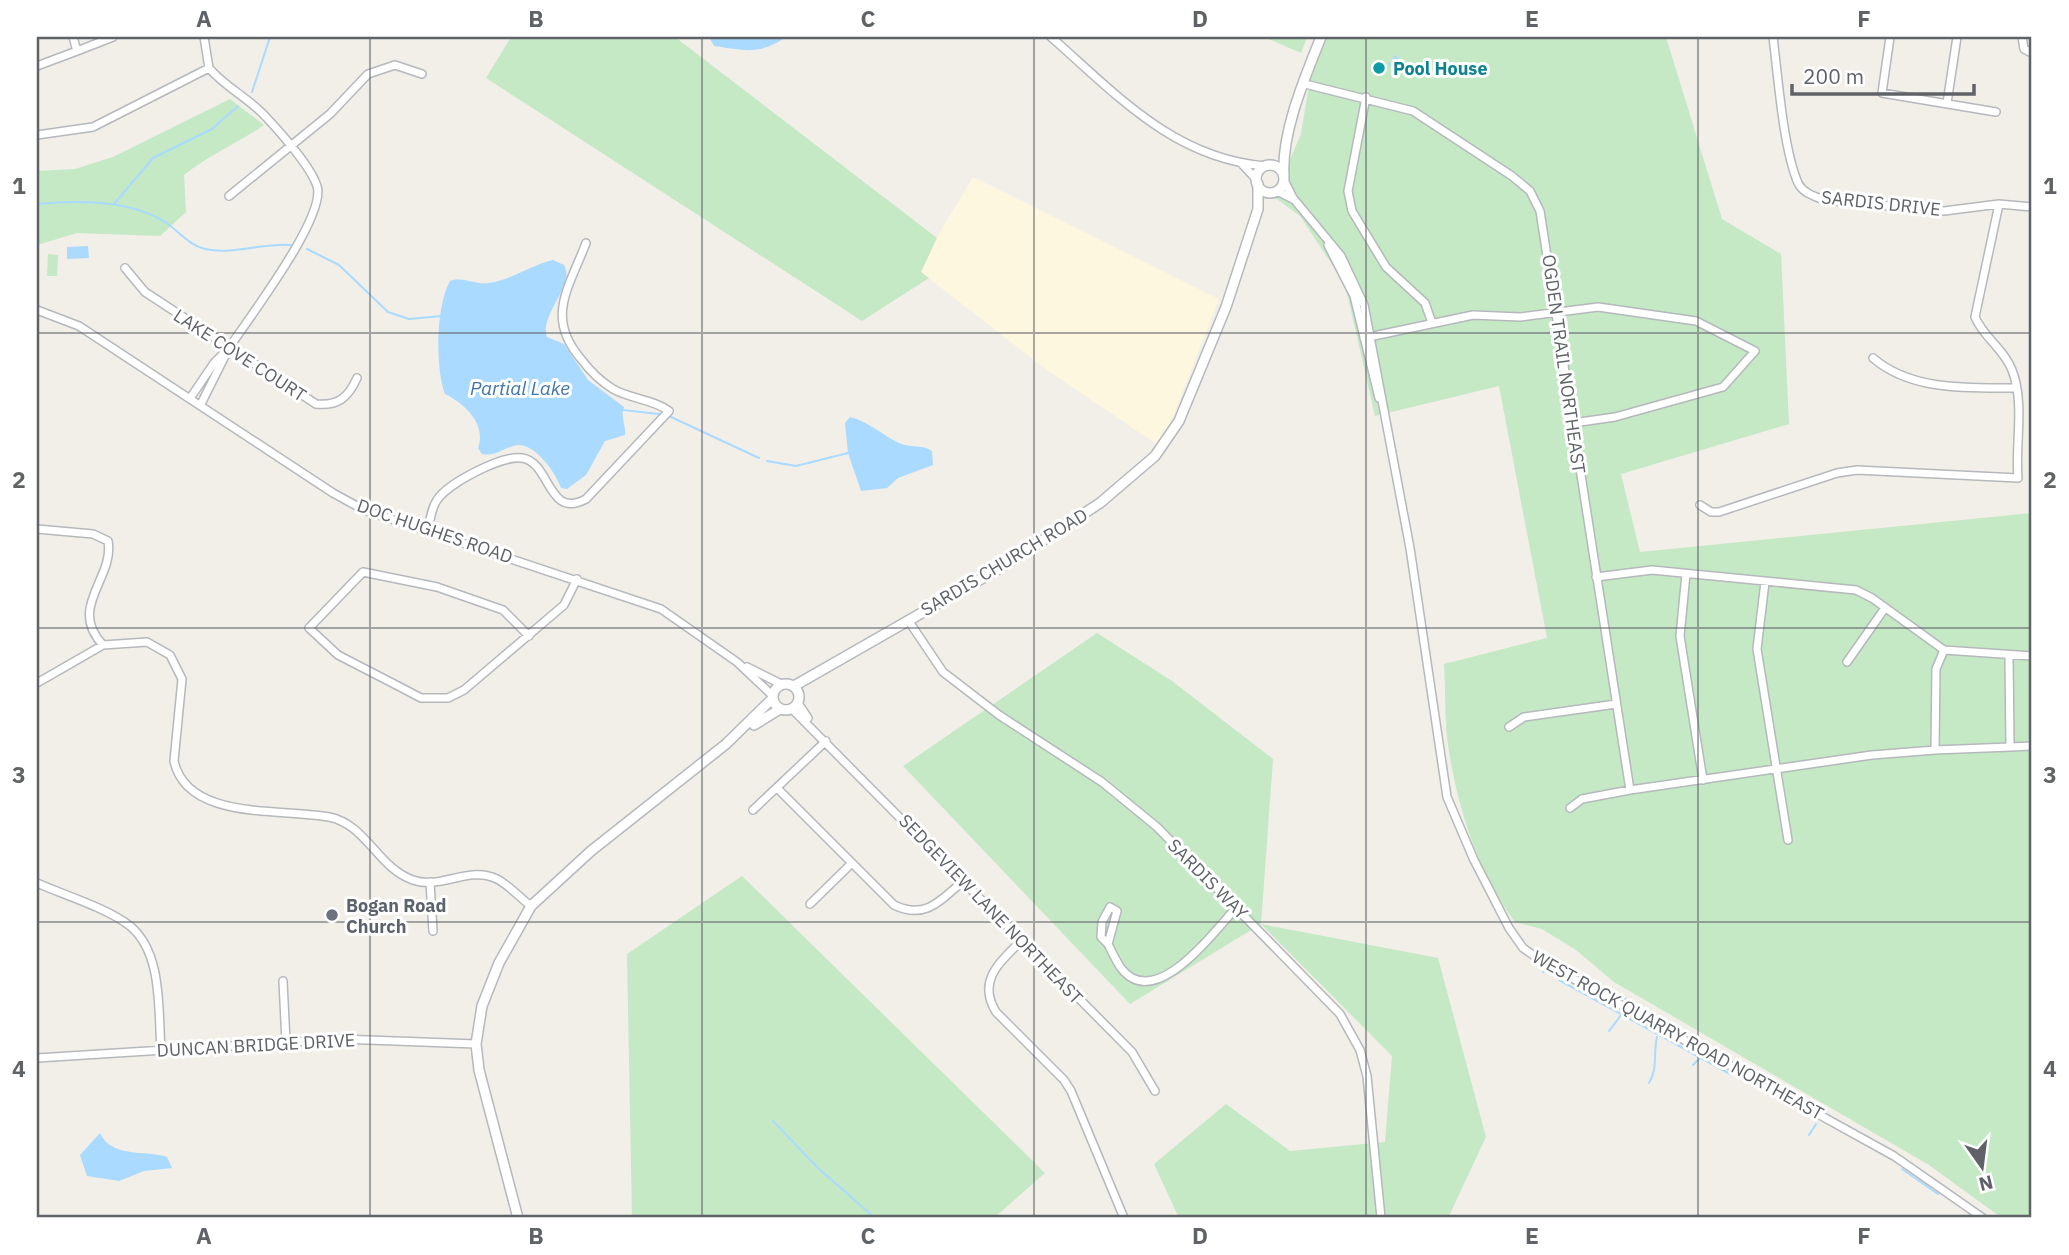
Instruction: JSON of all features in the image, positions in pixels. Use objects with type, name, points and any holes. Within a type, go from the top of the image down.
[{"type":"street","points":[[73,37],[77,51]]},
{"type":"street","points":[[37,66],[114,37]]},
{"type":"street","points":[[201,404],[229,348],[310,226],[317,210],[318,187],[265,116],[222,84],[209,68],[204,37]]},
{"type":"street","points":[[1051,37],[1167,135],[1242,164],[1279,168],[1284,178]]},
{"type":"street","points":[[1242,164],[1263,191],[1275,192],[1284,178],[1284,150],[1321,37]]},
{"type":"street","name":"SARDIS DRIVE","points":[[1773,37],[1786,131],[1798,184],[1807,193],[1825,201],[1944,211],[1999,204],[2032,207]]},
{"type":"street","points":[[1890,37],[1882,93],[1947,103],[1959,108],[1996,112]]},
{"type":"street","points":[[1947,103],[1956,37]]},
{"type":"street","points":[[2022,37],[2024,49],[2032,53]]},
{"type":"street","points":[[229,196],[345,101],[368,74],[394,65],[422,74]]},
{"type":"street","points":[[37,135],[54,135],[93,127],[209,68]]},
{"type":"street","name":"OGDEN TRAIL NORTHEAST","points":[[1305,84],[1366,97],[1413,111],[1530,191],[1540,211],[1630,790]]},
{"type":"street","points":[[1366,97],[1348,191],[1352,211],[1386,267],[1425,303],[1432,323]]},
{"type":"street","points":[[1257,182],[1259,171],[1284,150]]},
{"type":"street","name":"WEST ROCK QUARRY ROAD NORTHEAST","points":[[1284,178],[1299,204],[1336,249],[1354,280],[1385,416],[1416,588],[1444,785],[1474,860],[1515,938],[1531,954],[1555,969],[1894,1156],[1983,1218]]},
{"type":"street","name":"SARDIS CHURCH ROAD","points":[[796,698],[831,667],[1002,567],[1069,525],[1139,474],[1179,421],[1204,362],[1258,209],[1257,182]]},
{"type":"street","name":"WEST ROCK QUARRY ROAD NORTHEAST","points":[[1275,192],[1299,204]]},
{"type":"street","name":"SARDIS CHURCH ROAD","points":[[1258,209],[1275,192]]},
{"type":"street","points":[[1700,505],[1711,512],[1719,512],[1837,473],[1865,470],[2018,478],[2016,388],[2011,368],[1979,327],[1975,317],[1999,204]]},
{"type":"street","points":[[428,531],[438,498],[452,485],[507,460],[522,458],[532,463],[558,498],[569,504],[579,503],[586,499],[669,411],[614,390],[594,376],[564,337],[561,324],[565,298],[586,243]]},
{"type":"street","name":"LAKE COVE COURT","points":[[125,268],[145,292],[316,404],[329,405],[346,398],[357,378]]},
{"type":"street","points":[[1368,337],[1474,315],[1520,317],[1598,307],[1696,321],[1755,351],[1723,387],[1615,417],[1573,423]]},
{"type":"street","name":"DOC HUGHES ROAD","points":[[37,310],[79,326],[191,397],[333,493],[364,510],[661,608],[737,662],[781,684]]},
{"type":"street","points":[[191,397],[214,363],[229,348]]},
{"type":"street","points":[[1872,358],[1884,367],[1951,388],[2016,388]]},
{"type":"street","points":[[37,529],[93,534],[108,541],[110,551],[92,598],[89,617],[93,631],[103,645]]},
{"type":"street","points":[[1596,577],[1652,569],[1856,590],[1944,650],[2032,656]]},
{"type":"street","points":[[529,636],[503,610],[437,587],[363,572],[309,628],[338,655],[421,698],[448,698],[464,690],[529,636],[564,605],[578,579]]},
{"type":"street","points":[[1686,573],[1680,636],[1703,780]]},
{"type":"street","points":[[1765,582],[1757,649],[1788,840]]},
{"type":"street","points":[[1847,663],[1885,608]]},
{"type":"street","name":"SARDIS WAY","points":[[908,620],[943,672],[958,686],[1102,782],[1157,827],[1340,1014],[1360,1050],[1367,1076],[1381,1218]]},
{"type":"street","points":[[37,683],[103,645],[147,642],[170,655],[184,687],[174,761],[177,774],[198,797],[230,806],[286,811],[348,822],[395,869],[413,881],[430,882],[477,874],[497,878],[531,906]]},
{"type":"street","points":[[1935,750],[1936,669],[1944,650]]},
{"type":"street","points":[[2009,655],[2010,747]]},
{"type":"street","name":"DOC HUGHES ROAD","points":[[737,662],[772,697]]},
{"type":"street","points":[[518,1218],[479,1070],[476,1044],[486,995],[499,963],[531,906],[591,851],[726,744],[796,698],[781,684],[772,697],[726,744]]},
{"type":"street","points":[[772,697],[780,709]]},
{"type":"street","name":"SEDGEVIEW LANE NORTHEAST","points":[[796,698],[826,741],[1132,1052],[1156,1091]]},
{"type":"street","points":[[1509,726],[1524,717],[1616,704]]},
{"type":"street","points":[[753,810],[826,741]]},
{"type":"street","points":[[1570,808],[1582,799],[1630,790],[1872,754],[2032,746]]},
{"type":"street","points":[[777,788],[894,905],[906,911],[931,909],[963,881]]},
{"type":"street","points":[[810,904],[852,863]]},
{"type":"street","points":[[430,882],[433,930]]},
{"type":"street","points":[[37,883],[129,925],[141,938],[154,971],[161,1049]]},
{"type":"street","points":[[1108,944],[1122,971],[1143,981],[1162,979],[1180,967],[1236,908]]},
{"type":"street","points":[[1021,941],[992,971],[987,986],[988,1000],[996,1012],[1064,1080],[1071,1091],[1124,1218]]},
{"type":"street","points":[[283,981],[286,1042]]},
{"type":"street","name":"DUNCAN BRIDGE DRIVE","points":[[37,1058],[341,1039],[476,1044]]},
{"type":"shaded area","points":[[973,177],[1219,299],[1161,447],[1047,370],[921,272],[937,237]]},
{"type":"green space","points":[[511,37],[675,37],[937,238],[921,272],[929,278],[862,321],[486,78]]},
{"type":"green space","points":[[1264,37],[1307,37],[1301,53]]},
{"type":"green space","points":[[1323,37],[1666,37],[1722,219],[1781,254],[1789,424],[1621,474],[1640,552],[2032,513],[2032,1218],[2002,1218],[1929,1165],[1614,982],[1576,950],[1542,929],[1515,922],[1502,904],[1472,841],[1458,796],[1447,740],[1444,664],[1547,638],[1499,386],[1375,416],[1345,284],[1300,216],[1274,197],[1301,134],[1314,54]]},
{"type":"green space","points":[[230,99],[264,125],[184,175],[186,212],[160,236],[77,233],[37,245],[37,171],[75,169],[113,157]]},
{"type":"green space","points":[[48,254],[58,255],[57,276],[47,276]]},
{"type":"green space","points":[[1097,633],[1172,681],[1273,759],[1261,924],[1130,1004],[903,766]]},
{"type":"green space","points":[[742,876],[1045,1173],[994,1218],[632,1218],[627,954]]},
{"type":"green space","points":[[1261,924],[1438,958],[1486,1137],[1448,1218],[1179,1218],[1154,1164],[1226,1104],[1290,1151],[1385,1142],[1392,1056]]},
{"type":"water","points":[[709,37],[786,37],[767,47],[743,50],[714,46]]},
{"type":"water","points":[[1394,55],[1412,66],[1407,74],[1389,65]]},
{"type":"water","points":[[88,246],[89,258],[67,259],[67,247]]},
{"type":"water","name":"Partial Lake","points":[[553,260],[564,265],[566,273],[562,291],[548,319],[547,337],[564,344],[588,380],[624,407],[625,435],[605,441],[586,475],[567,489],[561,488],[544,461],[525,446],[482,454],[478,448],[480,439],[477,423],[466,409],[445,394],[438,353],[442,306],[450,281],[459,279],[489,283]]},
{"type":"water","points":[[850,417],[899,443],[932,451],[933,465],[898,478],[887,488],[861,491],[848,453],[845,423]]},
{"type":"water","points":[[100,1133],[105,1141],[120,1150],[167,1157],[172,1168],[144,1171],[119,1181],[87,1176],[80,1155]]},
{"type":"waterway","points":[[252,92],[270,37]]},
{"type":"waterway","points":[[114,204],[153,158],[212,129],[238,106]]},
{"type":"waterway","points":[[37,204],[86,202],[135,209],[151,214],[188,241],[205,249],[226,251],[291,245]]},
{"type":"waterway","points":[[307,249],[339,265],[388,312],[409,319],[442,316]]},
{"type":"waterway","points":[[623,410],[659,414]]},
{"type":"waterway","points":[[671,417],[759,458]]},
{"type":"waterway","points":[[767,461],[796,466],[848,453]]},
{"type":"waterway","points":[[1556,962],[1648,1011]]},
{"type":"waterway","points":[[1559,980],[1732,1075]]},
{"type":"waterway","points":[[1609,1031],[1621,1015]]},
{"type":"waterway","points":[[1649,1083],[1657,1037]]},
{"type":"waterway","points":[[1693,1065],[1699,1059]]},
{"type":"waterway","points":[[773,1121],[818,1168],[875,1218]]},
{"type":"waterway","points":[[1809,1135],[1816,1124]]},
{"type":"waterway","points":[[1902,1169],[1938,1194]]},
{"type":"place","name":"Pool House","points":[[1379,68]]},
{"type":"place","name":"Bogan Road Church","points":[[332,915]]}]
